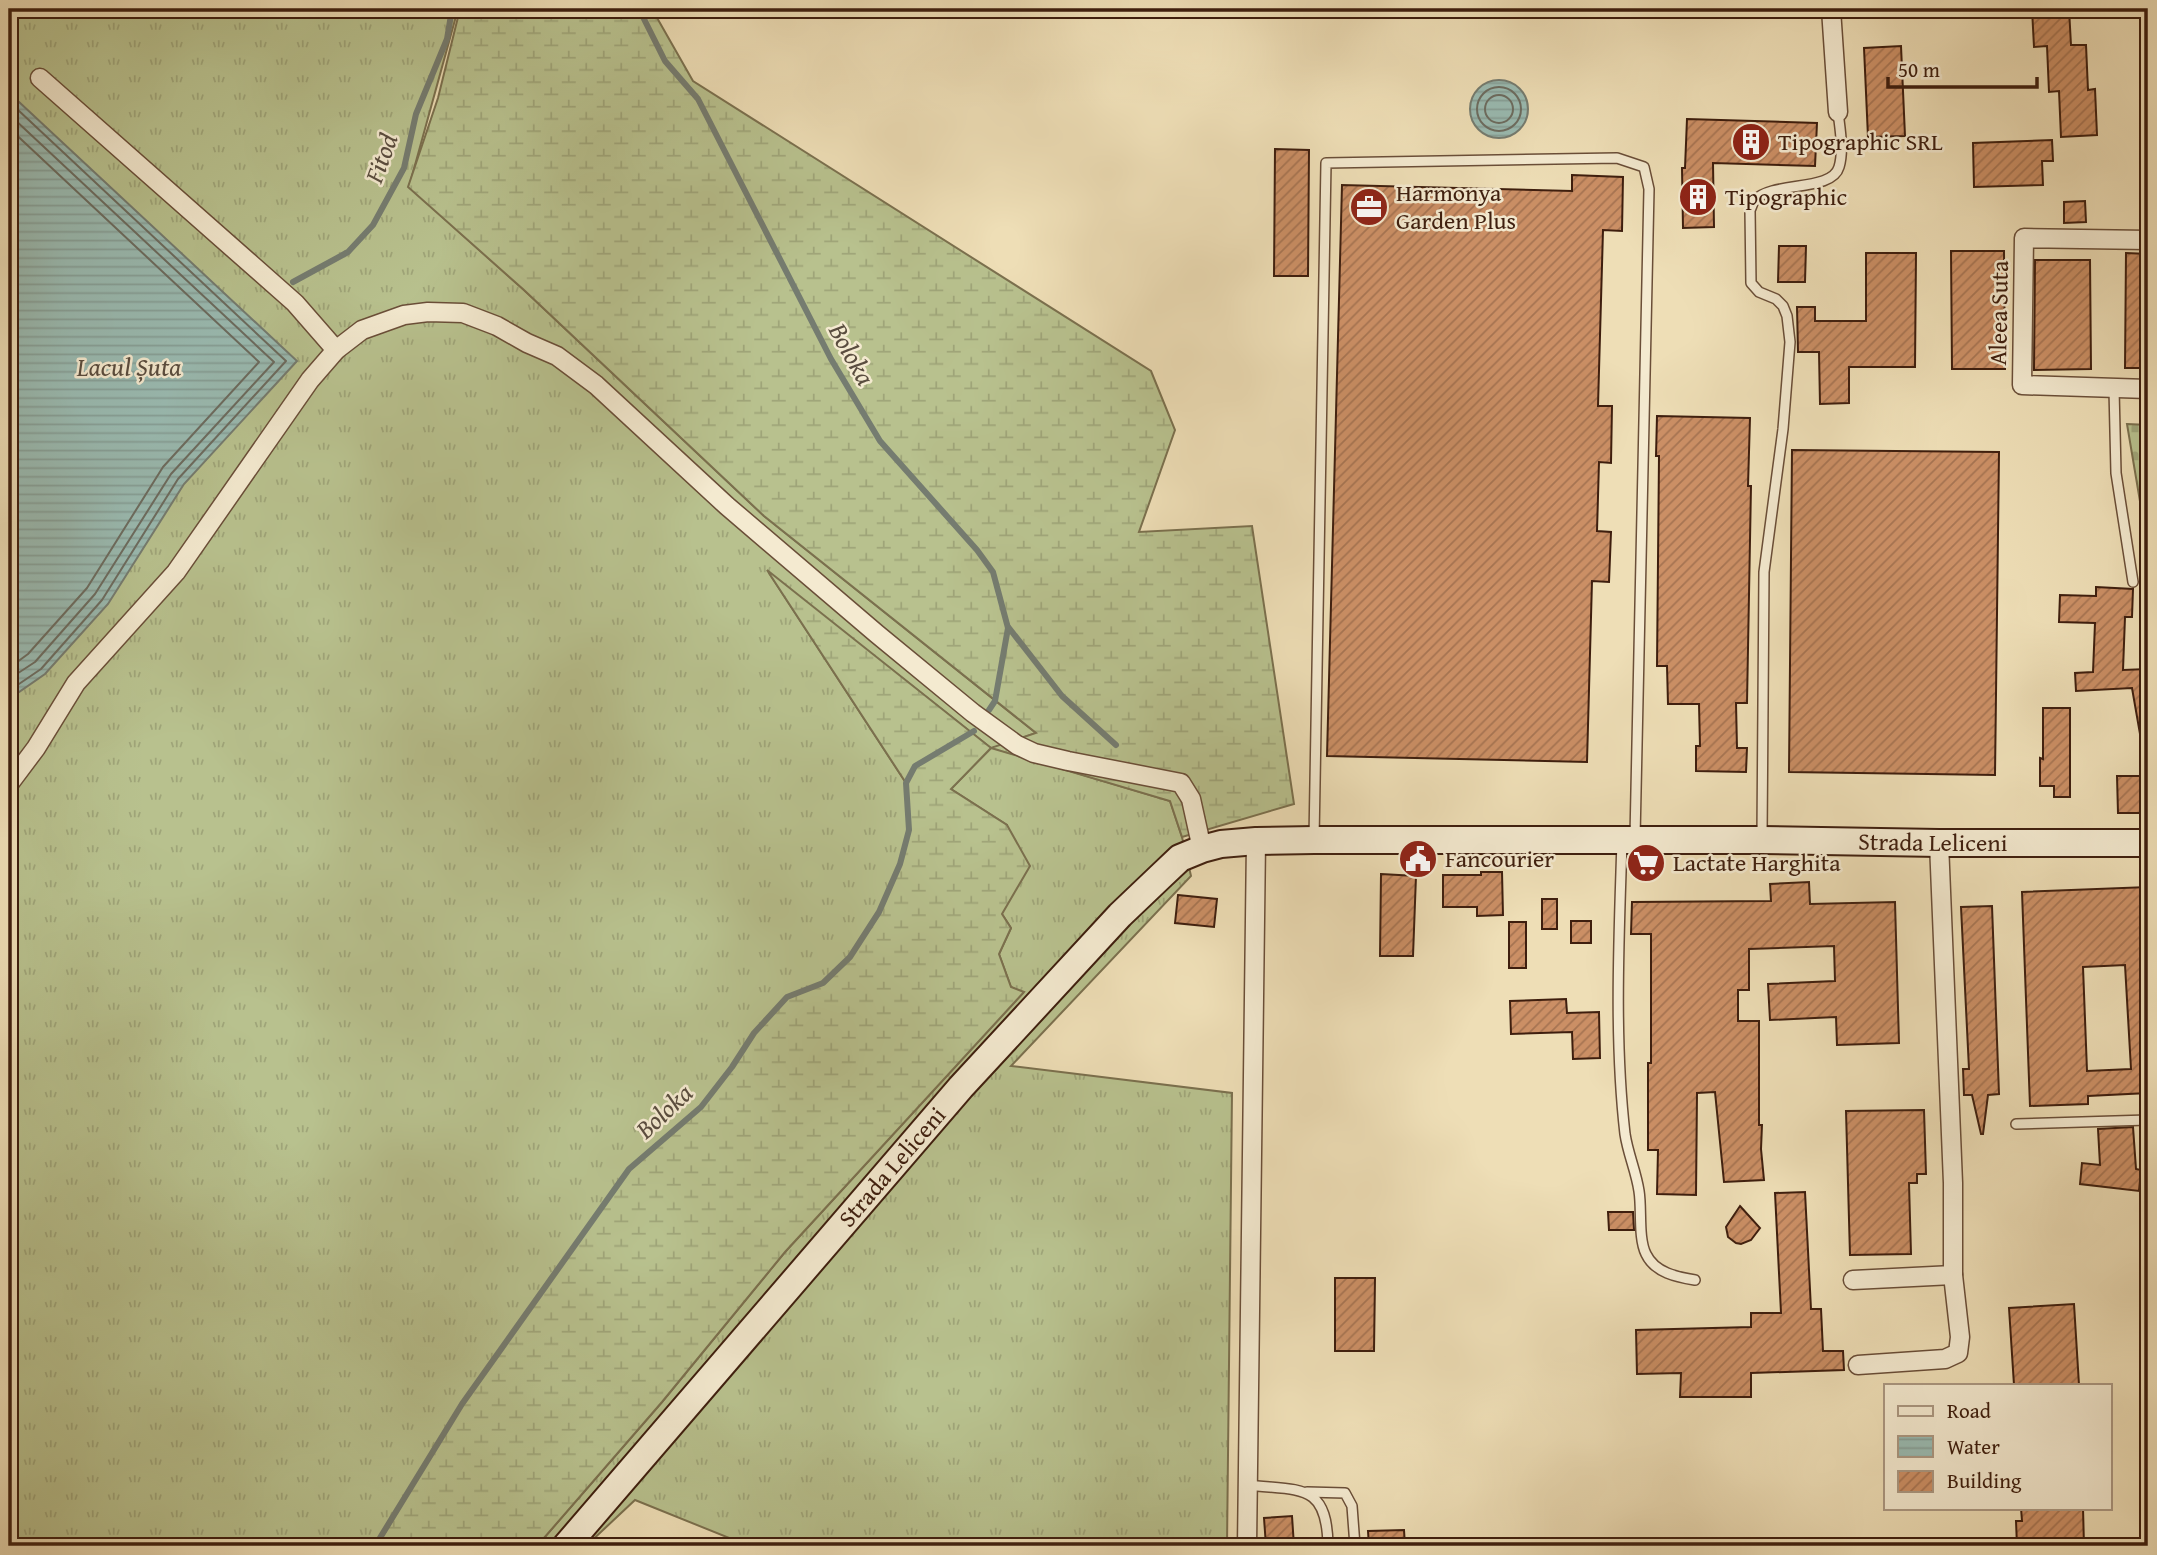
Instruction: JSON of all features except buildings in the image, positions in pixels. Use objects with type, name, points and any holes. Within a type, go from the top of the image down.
[{"type":"main road","name":"Strada Leliceni","points":[[566,1546],[987,1059],[1120,915],[1180,858],[1221,844],[1314,840],[2148,842]]},
{"type":"street","points":[[1831,9],[1838,112]]},
{"type":"street","points":[[40,78],[295,303],[337,350]]},
{"type":"street","name":"Aleea Suta","points":[[2148,240],[2024,238],[2022,385],[2148,389]]},
{"type":"street","points":[[9,784],[76,684],[176,572],[310,380],[337,350],[362,330],[404,315],[428,312],[463,313],[497,326],[557,356],[596,385],[727,506],[973,713],[1017,745],[1069,761],[1181,783],[1191,799],[1202,849]]},
{"type":"street","points":[[1247,1546],[1256,841]]},
{"type":"street","points":[[1858,1365],[1945,1359],[1958,1353],[1960,1337],[1952,1275],[1952,1183],[1939,843]]},
{"type":"street","points":[[1853,1280],[1952,1275]]},
{"type":"lane","points":[[1762,840],[1765,572],[1783,429],[1790,342],[1783,306],[1776,299],[1759,292],[1751,283],[1750,210],[1755,200],[1776,190],[1824,181],[1836,174],[1840,165],[1841,142],[1838,112]]},
{"type":"lane","points":[[1314,840],[1326,163],[1617,158],[1644,167],[1649,189],[1620,1049],[1626,1136],[1638,1185],[1645,1254],[1658,1269],[1677,1277],[1695,1280]]},
{"type":"lane","points":[[2114,389],[2116,473],[2133,582]]},
{"type":"lane","points":[[2016,1124],[2148,1120]]},
{"type":"lane","points":[[1248,1485],[1307,1492],[1345,1493],[1352,1506],[1355,1546]]},
{"type":"lane","points":[[1307,1492],[1321,1504],[1328,1524],[1328,1546]]},
{"type":"green space","points":[[9,9],[458,9],[409,187],[524,290],[764,516],[1036,733],[993,748],[1170,801],[1191,876],[1011,1066],[1232,1093],[1227,1546],[749,1546],[635,1500],[586,1546],[537,1546],[662,1402],[785,1252],[1023,993],[1011,987],[999,954],[1011,928],[1002,914],[1007,825],[951,789],[991,748],[769,573],[906,783],[909,830],[900,864],[879,912],[850,957],[823,983],[787,997],[754,1033],[701,1107],[629,1169],[462,1404],[377,1546],[9,1546]]},
{"type":"green space","points":[[460,9],[652,9],[693,81],[1151,371],[1175,430],[1139,532],[1252,526],[1294,804],[1182,837],[1170,801],[991,748],[1036,733],[764,516],[524,290],[408,187],[438,98]]},
{"type":"green space","points":[[2127,424],[2148,425],[2148,549]]},
{"type":"green space","points":[[767,570],[991,748],[951,789],[1007,825],[1030,866],[1002,914],[1011,928],[999,954],[1011,987],[1024,992],[785,1252],[662,1402],[537,1546],[377,1546],[462,1404],[629,1169],[701,1107],[754,1033],[787,997],[823,983],[850,957],[879,912],[900,864],[909,830],[906,783]]},
{"type":"water","points":[[1493,80],[1505,80],[1520,88],[1528,103],[1528,115],[1520,130],[1505,138],[1493,138],[1478,130],[1470,115],[1470,103],[1478,88]]},
{"type":"water","name":"Lacul Șuta","points":[[9,101],[18,101],[297,361],[184,484],[108,604],[45,674],[9,696]]},
{"type":"waterway","name":"Fitod","points":[[293,282],[348,252],[373,225],[404,168],[416,114],[447,39],[452,9]]},
{"type":"waterway","name":"Boloka","points":[[639,9],[665,61],[698,99],[831,359],[880,441],[977,550],[993,572],[1008,628],[995,701],[989,710]]},
{"type":"waterway","points":[[1009,628],[1062,696],[1116,745]]},
{"type":"waterway","name":"Boloka","points":[[375,1546],[462,1404],[629,1169],[701,1107],[754,1033],[787,997],[823,983],[850,957],[879,912],[900,864],[909,830],[906,783],[915,766],[974,731]]},
{"type":"place","name":"Tipographic SRL","points":[[1751,142]]},
{"type":"place","name":"Tipographic","points":[[1698,197]]},
{"type":"place","name":"Harmonya Garden Plus","points":[[1369,207]]},
{"type":"place","name":"Fancourier","points":[[1418,859]]},
{"type":"place","name":"Lactate Harghita","points":[[1646,863]]}]
